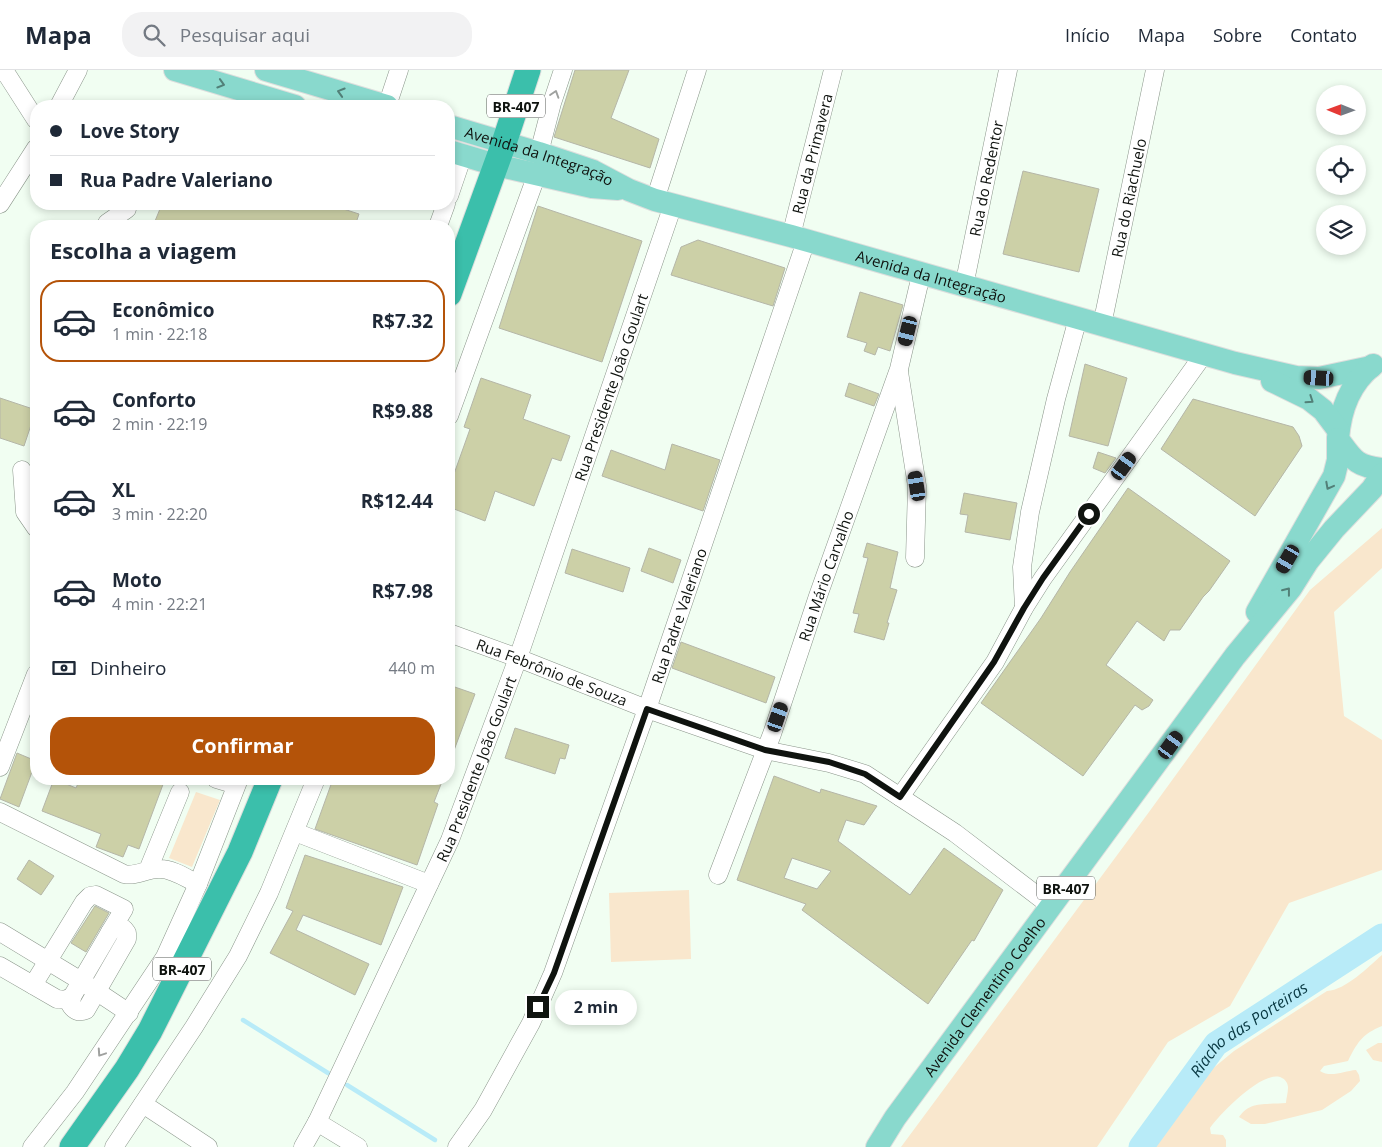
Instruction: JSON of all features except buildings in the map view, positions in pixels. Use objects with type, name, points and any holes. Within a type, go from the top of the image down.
[{"type":"highway","name":"BR-407","points":[[455,278],[528,70]]},
{"type":"highway","name":"BR-407","points":[[73,1143],[127,1069],[150,1031],[240,852],[268,785]]},
{"type":"main road","points":[[175,70],[275,100]]},
{"type":"main road","points":[[268,70],[367,100]]},
{"type":"main road","name":"Avenida da Integração","points":[[455,129],[500,154]]},
{"type":"main road","name":"Avenida da Integração","points":[[456,153],[500,154],[538,163],[592,187],[629,190],[664,202],[1235,363],[1296,377],[1319,378],[1379,362]]},
{"type":"main road","name":"Avenida Clementino Coelho","points":[[1235,656],[1259,608],[1334,476],[1338,460],[1338,435],[1341,414],[1346,398],[1360,378],[1379,362]]},
{"type":"main road","name":"Avenida da Integração","points":[[1235,363],[1309,398],[1323,410],[1352,459],[1366,467],[1382,469]]},
{"type":"main road","name":"Avenida Clementino Coelho","points":[[877,1147],[895,1118],[1052,908],[1235,656],[1290,588],[1308,561],[1334,529],[1372,489],[1382,474]]},
{"type":"main road","name":"Avenida Clementino Coelho","points":[[864,1147],[895,1118]]},
{"type":"street","points":[[4,70],[30,111]]},
{"type":"street","points":[[62,100],[78,70]]},
{"type":"street","points":[[389,100],[399,70]]},
{"type":"street","points":[[455,399],[538,163],[552,103],[563,70]]},
{"type":"street","name":"Rua Presidente João Goulart","points":[[302,1147],[317,1122],[450,840],[518,658],[664,202],[697,70]]},
{"type":"street","name":"Rua da Primavera","points":[[798,239],[833,70]]},
{"type":"street","name":"Rua do Redentor","points":[[964,286],[1008,70]]},
{"type":"street","name":"Rua do Riachuelo","points":[[1102,325],[1155,70]]},
{"type":"street","points":[[0,204],[30,157]]},
{"type":"street","points":[[110,220],[125,210]]},
{"type":"street","name":"Rua Padre Valeriano","points":[[458,1147],[483,1110],[526,1032],[554,973],[647,709],[798,239]]},
{"type":"street","name":"Rua Mário Carvalho","points":[[718,875],[765,750],[899,369],[921,274]]},
{"type":"street","points":[[1024,608],[1022,567],[1030,512],[1058,390],[1078,318]]},
{"type":"street","points":[[900,797],[994,662],[1043,578],[1204,354]]},
{"type":"street","points":[[899,369],[917,486],[915,558]]},
{"type":"street","points":[[22,470],[25,512],[30,519]]},
{"type":"street","name":"Rua Febrônio de Souza","points":[[455,636],[518,658],[647,709],[765,750],[829,762],[865,774],[955,833],[1052,908]]},
{"type":"street","points":[[0,767],[30,690]]},
{"type":"street","points":[[32,1147],[75,1092],[165,957],[198,884],[237,785]]},
{"type":"street","points":[[114,1147],[194,1027],[238,956],[269,893],[314,785]]},
{"type":"street","points":[[148,870],[180,792]]},
{"type":"street","points":[[0,812],[124,874],[130,876],[159,868],[169,870],[198,884]]},
{"type":"street","points":[[295,832],[429,884]]},
{"type":"street","points":[[0,966],[33,985],[60,1000],[70,998],[124,909],[96,895],[90,896],[84,902],[33,985]]},
{"type":"street","points":[[77,988],[70,1004],[80,1012],[86,1010],[127,939],[127,933],[124,929],[115,928],[110,932]]},
{"type":"street","points":[[0,932],[48,960],[77,988],[97,991],[129,1013]]},
{"type":"street","points":[[144,1104],[208,1147]]},
{"type":"street","points":[[317,1122],[358,1147]]},
{"type":"shaded area","points":[[1382,528],[1382,568],[1334,612],[1344,716],[1382,740],[1382,870],[1289,903],[1230,1006],[1168,1042],[1097,1147],[901,1147],[1149,812],[1310,590]]},
{"type":"shaded area","points":[[196,792],[220,800],[192,867],[169,858]]},
{"type":"shaded area","points":[[689,890],[691,959],[611,962],[609,893]]},
{"type":"shaded area","points":[[1382,955],[1382,1026],[1370,1032],[1361,1040],[1348,1061],[1324,1066],[1320,1071],[1333,1074],[1356,1070],[1360,1081],[1351,1091],[1322,1110],[1265,1124],[1251,1124],[1239,1117],[1248,1108],[1254,1106],[1286,1103],[1287,1084],[1282,1078],[1274,1077],[1254,1086],[1243,1094],[1232,1103],[1210,1128],[1211,1134],[1223,1135],[1226,1140],[1226,1147],[1153,1147],[1184,1102],[1211,1070],[1234,1051],[1327,991],[1342,987]]},
{"type":"shaded area","points":[[1378,1043],[1382,1043],[1382,1062],[1373,1060],[1366,1050]]},
{"type":"waterway","name":"Riacho das Porteiras","points":[[1141,1147],[1216,1044],[1382,936]]},
{"type":"waterway","points":[[243,1020],[328,1073]]},
{"type":"waterway","points":[[347,1085],[435,1140]]},
{"type":"route","points":[[538,1007],[554,973],[647,709],[765,750],[829,762],[865,774],[900,797],[994,662],[1043,578],[1089,514]]}]
